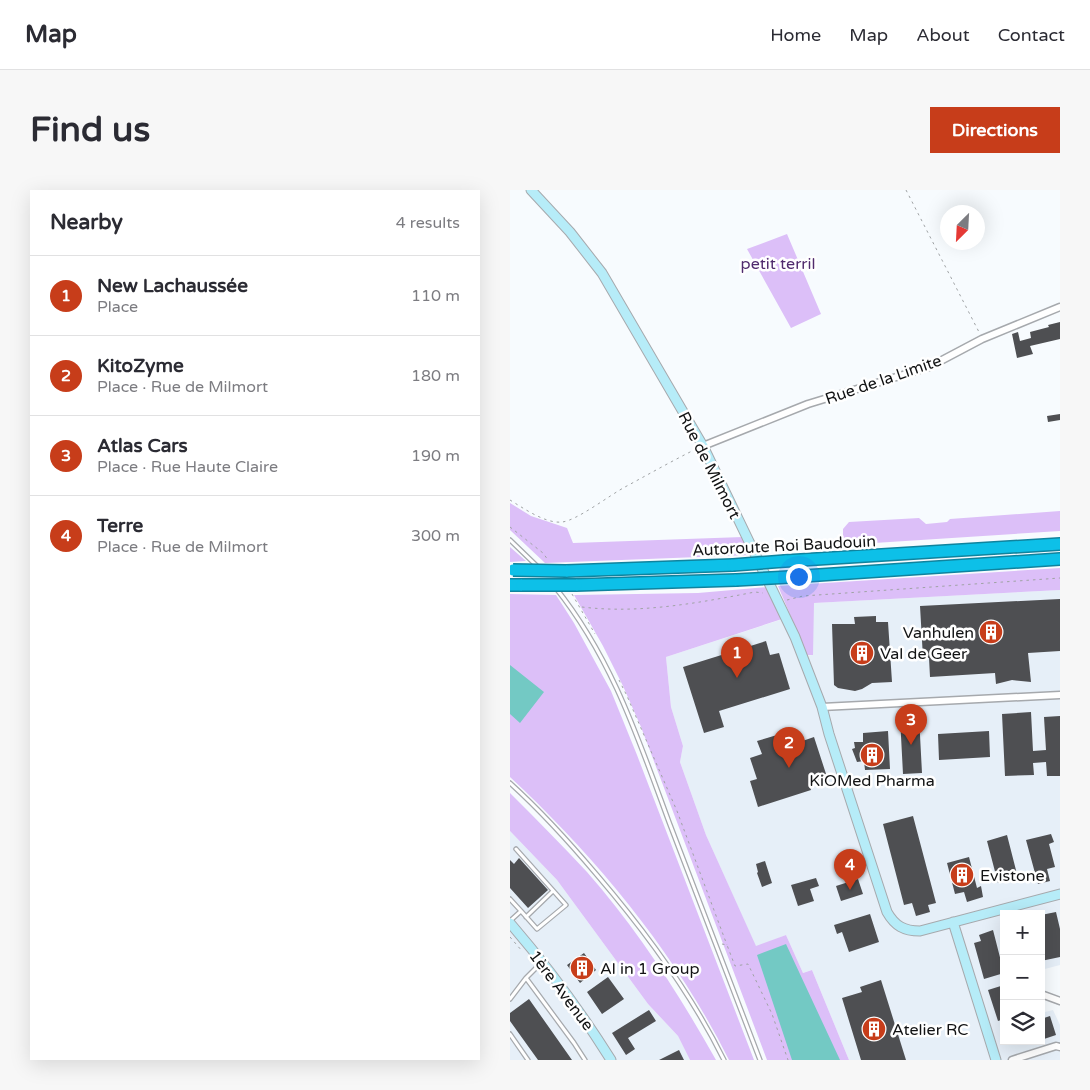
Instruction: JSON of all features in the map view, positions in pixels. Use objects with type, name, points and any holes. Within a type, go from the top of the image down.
[{"type":"highway","name":"Autoroute Roi Baudouin","points":[[512,570],[566,571],[733,565],[1060,544]]},
{"type":"highway","name":"Autoroute Roi Baudouin","points":[[516,585],[576,586],[736,580],[1060,559]]},
{"type":"street","name":"Rue de Milmort","points":[[531,190],[570,232],[602,273],[703,446],[779,602],[802,654],[822,707],[829,734],[887,912],[892,922],[906,930],[920,931],[953,922]]},
{"type":"street","name":"Rue de la Limite","points":[[703,446],[808,404],[929,367],[982,339],[1060,307]]},
{"type":"street","points":[[822,707],[1060,695]]},
{"type":"street","points":[[996,1060],[953,922],[1060,894]]},
{"type":"street","name":"1ère Avenue","points":[[510,922],[543,962],[611,1060]]},
{"type":"street","points":[[1045,995],[1060,1001]]},
{"type":"street","points":[[1012,1060],[1056,1046],[1060,1047]]},
{"type":"lane","points":[[510,540],[544,573]]},
{"type":"lane","points":[[549,579],[582,623],[614,679],[760,1060]]},
{"type":"lane","points":[[510,783],[569,842],[616,897],[655,947],[684,989],[724,1060]]},
{"type":"lane","points":[[510,898],[537,929],[566,905],[516,849]]},
{"type":"lane","points":[[526,916],[553,891]]},
{"type":"lane","points":[[510,922],[521,911]]},
{"type":"lane","points":[[510,999],[526,978],[543,962]]},
{"type":"lane","points":[[526,978],[574,1042],[585,1060]]},
{"type":"lane","points":[[510,1034],[528,1060]]},
{"type":"path","points":[[906,190],[982,339]]},
{"type":"path","points":[[510,500],[533,514],[562,522],[703,446]]},
{"type":"path","points":[[779,602],[803,596],[1060,578]]},
{"type":"path","points":[[580,607],[634,610],[700,603],[755,592],[774,593]]},
{"type":"path","points":[[510,937],[524,954]]},
{"type":"path","points":[[715,942],[727,945],[735,966],[748,964],[772,1014],[788,1060]]},
{"type":"shaded area","points":[[1060,590],[1060,965],[1045,969],[1045,910],[1000,910],[1000,1045],[1045,1045],[1045,1012],[1053,1010],[1060,1025],[1060,1060],[849,1060],[812,970],[803,973],[786,935],[756,947],[706,835],[680,762],[683,746],[671,707],[666,657],[783,619],[800,656],[813,655],[813,603]]},
{"type":"shaded area","points":[[510,831],[557,880],[648,1004],[678,1036],[690,1060],[510,1060]]},
{"type":"green space","name":"petit terril","points":[[787,234],[821,314],[791,328],[747,249]]},
{"type":"green space","points":[[510,503],[531,516],[567,528],[573,543],[743,537],[750,555],[545,563],[510,530]]},
{"type":"green space","points":[[1060,511],[1060,531],[843,545],[843,529],[849,522],[919,518],[926,524],[947,522],[950,519]]},
{"type":"green space","points":[[510,547],[526,561],[510,562]]},
{"type":"green space","points":[[1060,568],[1060,590],[814,603],[813,655],[807,655],[778,586]]},
{"type":"green space","points":[[768,587],[782,619],[666,657],[671,707],[683,746],[680,762],[706,835],[756,946],[786,935],[803,973],[812,970],[849,1060],[767,1060],[641,727],[603,646],[574,595],[698,593]]},
{"type":"green space","points":[[510,594],[556,595],[574,623],[611,691],[754,1060],[729,1060],[685,982],[632,909],[573,840],[510,777]]},
{"type":"green space","points":[[510,793],[587,872],[623,916],[672,987],[716,1060],[690,1060],[678,1036],[648,1004],[557,880],[510,831]]},
{"type":"water","points":[[510,665],[544,692],[520,723],[510,714]]},
{"type":"water","points":[[786,944],[840,1060],[792,1060],[757,955]]},
{"type":"building","points":[[1060,322],[1060,339],[1030,346],[1033,354],[1017,358],[1012,334],[1018,332],[1020,341],[1031,338],[1030,332]]},
{"type":"building","points":[[1060,414],[1060,420],[1048,422],[1047,416]]},
{"type":"building","name":"Vanhulen","points":[[1060,599],[1060,651],[1028,653],[1031,682],[1012,680],[996,684],[995,673],[930,677],[929,658],[923,658],[920,606]]},
{"type":"building","name":"Val de Geer","points":[[876,616],[876,622],[888,622],[892,682],[872,683],[855,691],[838,688],[834,685],[832,624],[855,624],[854,617]]},
{"type":"building","points":[[766,641],[770,655],[779,653],[790,689],[719,711],[724,727],[704,733],[683,667]]},
{"type":"building","points":[[1031,712],[1033,751],[1046,750],[1044,717],[1060,716],[1060,776],[1047,776],[1046,762],[1033,763],[1034,775],[1005,776],[1002,714]]},
{"type":"building","points":[[919,716],[922,773],[903,774],[900,717]]},
{"type":"building","name":"KiOMed Pharma","points":[[888,731],[890,769],[865,770],[864,761],[857,762],[852,749],[855,748],[854,742],[863,742],[863,733]]},
{"type":"building","points":[[989,731],[990,757],[939,760],[938,734]]},
{"type":"building","points":[[787,732],[791,745],[814,737],[828,780],[810,786],[811,790],[758,807],[750,781],[757,779],[750,758],[762,754],[757,741]]},
{"type":"building","points":[[913,816],[936,903],[928,905],[930,912],[916,916],[912,903],[904,905],[883,824]]},
{"type":"building","points":[[1051,834],[1054,842],[1049,844],[1055,867],[1047,869],[1050,881],[1038,884],[1026,840]]},
{"type":"building","points":[[1007,835],[1018,878],[998,883],[987,841]]},
{"type":"building","name":"Evistone","points":[[969,857],[977,888],[981,886],[983,897],[967,902],[964,892],[955,894],[947,863]]},
{"type":"building","points":[[519,858],[548,890],[528,908],[510,888],[510,860],[514,864]]},
{"type":"building","points":[[765,861],[772,883],[762,887],[756,864]]},
{"type":"building","points":[[816,878],[819,886],[810,889],[814,901],[798,906],[791,885]]},
{"type":"building","points":[[858,879],[863,894],[841,901],[836,886]]},
{"type":"building","points":[[1056,912],[1060,929],[1060,957],[1045,960],[1045,955],[1045,914]]},
{"type":"building","points":[[870,914],[879,942],[849,952],[842,932],[837,934],[834,925]]},
{"type":"building","points":[[993,930],[1000,957],[1000,974],[984,979],[974,943],[981,941],[979,935]]},
{"type":"building","name":"Al in 1 Group","points":[[584,953],[596,970],[580,983],[567,965]]},
{"type":"building","points":[[608,977],[624,999],[602,1014],[587,992]]},
{"type":"building","name":"Atelier RC","points":[[881,980],[906,1060],[861,1060],[842,998],[862,992],[860,987]]},
{"type":"building","points":[[1000,986],[1000,1020],[998,1021],[988,990]]},
{"type":"building","points":[[529,999],[572,1060],[538,1060],[510,1021],[510,1013]]},
{"type":"building","points":[[649,1010],[656,1021],[628,1038],[635,1049],[626,1055],[612,1033]]},
{"type":"building","points":[[1050,1016],[1056,1035],[1045,1039],[1045,1018]]},
{"type":"building","points":[[679,1050],[684,1060],[659,1060]]},
{"type":"place","name":"Vanhulen","points":[[991,632]]},
{"type":"place","name":"Val de Geer","points":[[862,653]]},
{"type":"place","name":"New Lachaussée","points":[[737,678]]},
{"type":"place","name":"Atlas Cars","points":[[911,745]]},
{"type":"place","name":"KiOMed Pharma","points":[[872,755]]},
{"type":"place","name":"KitoZyme","points":[[789,768]]},
{"type":"place","name":"Evistone","points":[[962,875]]},
{"type":"place","name":"Terre","points":[[850,890]]},
{"type":"place","name":"Al in 1 Group","points":[[582,968]]},
{"type":"place","name":"Atelier RC","points":[[874,1029]]}]
